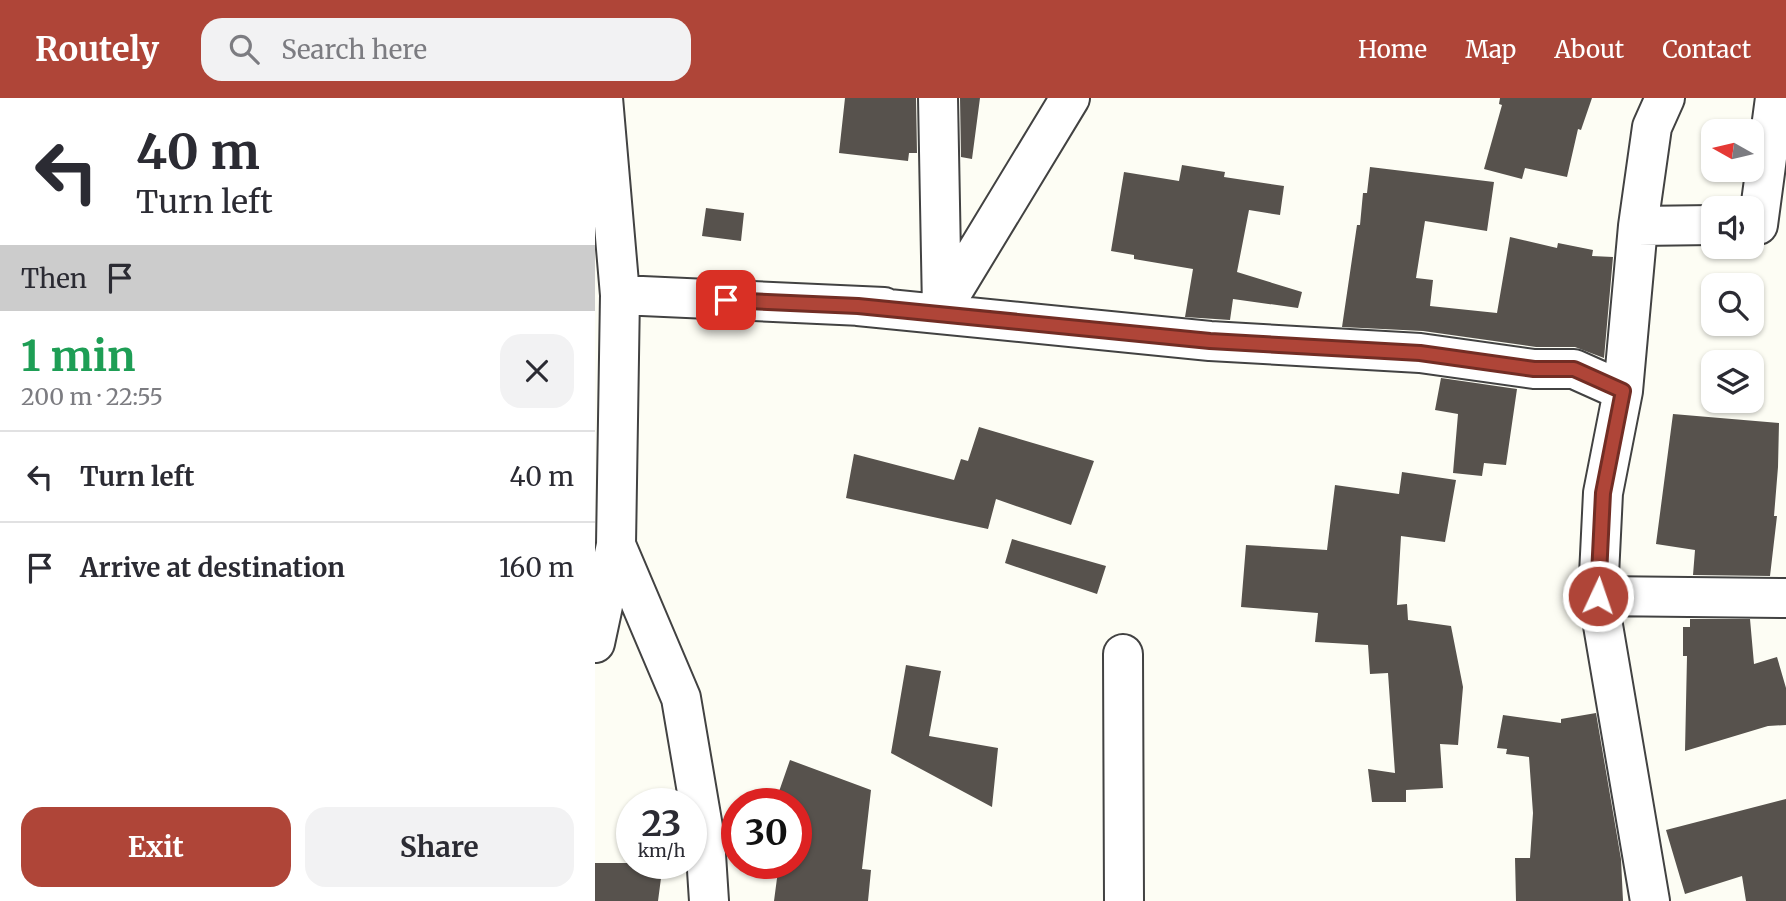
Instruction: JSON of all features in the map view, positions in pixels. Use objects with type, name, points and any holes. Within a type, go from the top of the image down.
[{"type":"street","points":[[595,643],[616,545],[620,295],[602,160],[603,98]]},
{"type":"street","points":[[938,98],[942,309]]},
{"type":"street","points":[[942,309],[1070,98]]},
{"type":"street","points":[[1650,901],[1598,596],[1603,493],[1623,391],[1638,226],[1652,127],[1665,98]]},
{"type":"street","points":[[1765,225],[1775,98]]},
{"type":"street","points":[[1638,226],[1701,225]]},
{"type":"street","points":[[620,295],[942,309]]},
{"type":"street","points":[[858,306],[1210,341],[1420,353],[1534,369],[1574,369],[1623,391]]},
{"type":"street","points":[[616,545],[681,698],[705,839],[709,901]]},
{"type":"street","points":[[1598,596],[1786,598]]},
{"type":"street","points":[[1123,653],[1124,901]]},
{"type":"building","points":[[845,98],[916,98],[917,153],[909,153],[908,161],[839,153]]},
{"type":"building","points":[[960,98],[980,98],[972,159],[961,157]]},
{"type":"building","points":[[1500,98],[1592,98],[1581,130],[1578,129],[1567,177],[1525,168],[1522,179],[1484,169],[1502,105],[1499,104]]},
{"type":"building","points":[[1182,165],[1225,172],[1224,177],[1284,186],[1280,215],[1249,210],[1237,272],[1302,292],[1298,308],[1233,299],[1230,320],[1185,317],[1193,269],[1134,259],[1134,255],[1111,251],[1124,172],[1179,181]]},
{"type":"building","points":[[1370,167],[1494,182],[1487,231],[1425,221],[1416,278],[1433,280],[1430,306],[1497,313],[1510,237],[1557,248],[1558,243],[1593,250],[1592,256],[1613,257],[1604,358],[1575,347],[1536,347],[1423,331],[1342,327],[1357,225],[1360,225],[1363,193],[1367,193]]},
{"type":"building","points":[[706,208],[744,213],[741,241],[702,236]]},
{"type":"building","points":[[1441,378],[1517,389],[1506,465],[1484,463],[1482,476],[1453,473],[1458,414],[1435,410]]},
{"type":"building","points":[[1673,414],[1779,423],[1774,516],[1777,516],[1770,576],[1693,575],[1695,550],[1656,544]]},
{"type":"building","points":[[979,427],[1094,461],[1071,525],[996,499],[988,529],[846,498],[854,454],[954,480],[961,459],[968,461]]},
{"type":"building","points":[[1402,472],[1456,480],[1445,542],[1401,536],[1397,605],[1407,604],[1408,620],[1451,626],[1463,687],[1458,745],[1440,744],[1443,788],[1406,790],[1406,802],[1372,802],[1368,769],[1395,773],[1388,673],[1370,674],[1368,645],[1315,642],[1318,613],[1241,607],[1246,545],[1327,550],[1335,485],[1399,494]]},
{"type":"building","points":[[1012,539],[1106,566],[1097,594],[1005,563]]},
{"type":"building","points":[[1690,619],[1750,619],[1754,664],[1777,657],[1786,688],[1786,725],[1768,726],[1685,751],[1687,656],[1683,656],[1683,627],[1690,627]]},
{"type":"building","points":[[906,665],[941,671],[929,736],[998,748],[992,807],[891,753]]},
{"type":"building","points":[[1596,713],[1621,859],[1623,901],[1516,901],[1515,858],[1530,858],[1533,813],[1529,757],[1506,754],[1507,749],[1497,748],[1503,715],[1561,723],[1561,719]]},
{"type":"building","points":[[790,760],[871,790],[862,869],[871,870],[868,901],[774,901],[777,879],[812,879],[812,788],[780,788]]},
{"type":"building","points":[[1786,799],[1786,901],[1746,901],[1742,876],[1685,894],[1666,830]]},
{"type":"building","points":[[595,863],[616,863],[616,879],[661,879],[658,901],[595,901]]},
{"type":"route","points":[[726,300],[858,306],[1210,341],[1420,353],[1534,369],[1574,369],[1623,391],[1603,493],[1598,596]]}]
